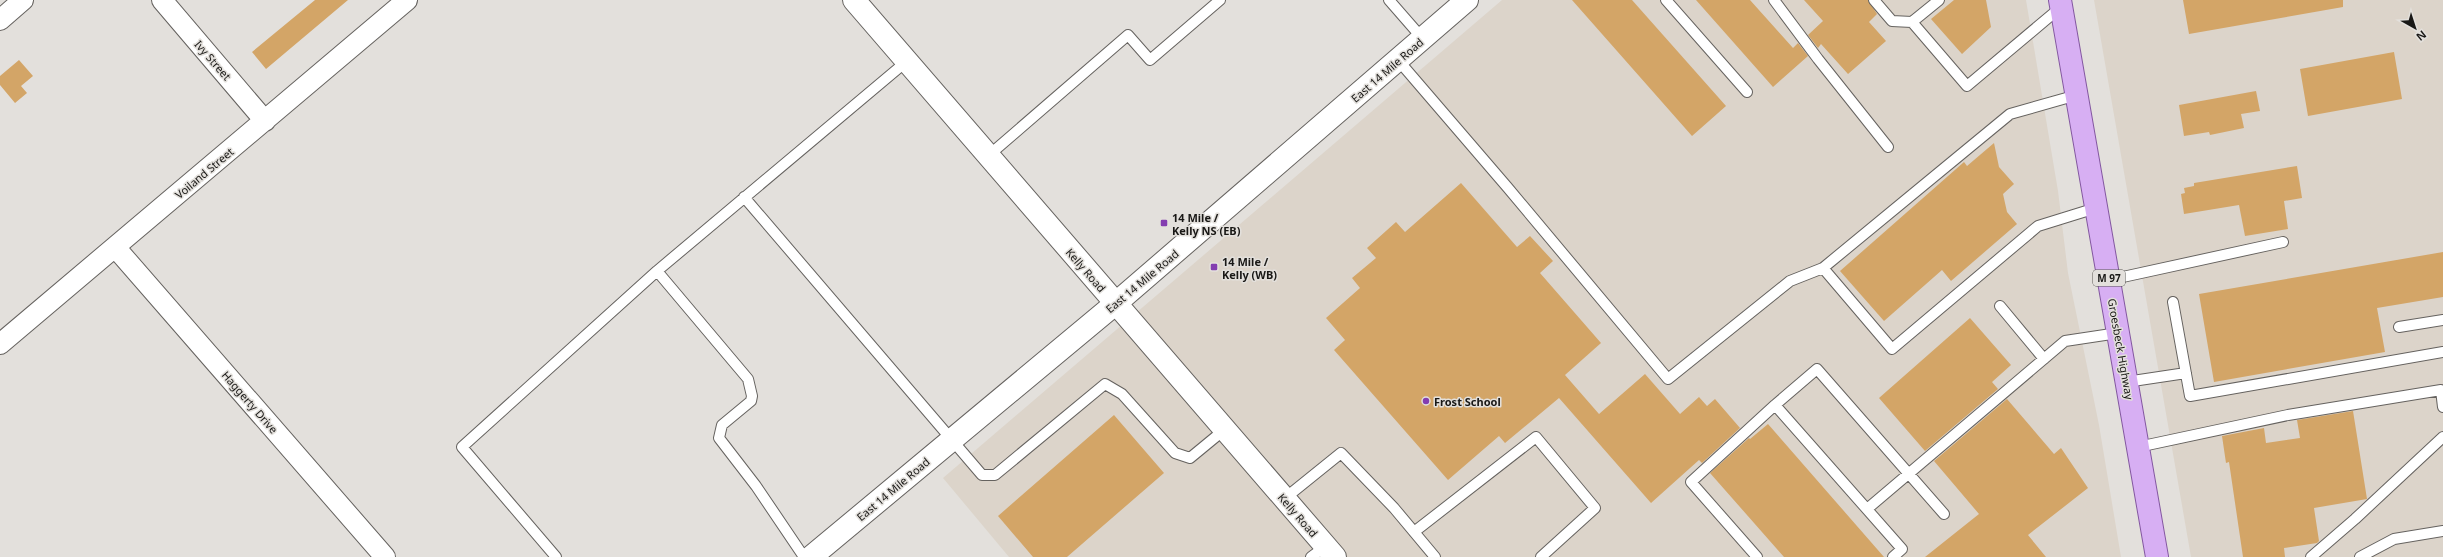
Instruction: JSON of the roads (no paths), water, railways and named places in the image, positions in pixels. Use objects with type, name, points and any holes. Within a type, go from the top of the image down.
[{"type":"main road","name":"Kelly Road","points":[[854,0],[1284,499],[1324,553]]},
{"type":"main road","name":"East 14 Mile Road","points":[[811,557],[952,438],[1115,304],[1467,0]]},
{"type":"main road","name":"Groesbeck Highway","points":[[2061,4],[2157,557]]},
{"type":"street","points":[[0,20],[23,0]]},
{"type":"street","name":"Ivy Street","points":[[162,0],[265,121]]},
{"type":"street","name":"Voiland Street","points":[[0,344],[407,0]]},
{"type":"street","name":"Haggerty Drive","points":[[115,247],[385,557]]},
{"type":"lane","points":[[988,156],[1128,35],[1150,60],[1220,0]]},
{"type":"lane","points":[[1389,0],[1423,39]]},
{"type":"lane","points":[[1666,0],[1747,92]]},
{"type":"lane","points":[[1774,0],[1818,59],[1888,147]]},
{"type":"lane","points":[[1874,0],[1892,21],[1912,22],[1939,0]]},
{"type":"lane","points":[[1912,22],[1967,86],[2061,4]]},
{"type":"lane","points":[[1398,60],[1508,188],[1668,379],[1790,280],[1823,268],[2010,114],[2077,95]]},
{"type":"lane","points":[[556,557],[462,447],[657,271],[907,62]]},
{"type":"lane","points":[[744,197],[952,438],[982,475],[995,475],[1105,384],[1122,394],[1175,453],[1190,458],[1224,430]]},
{"type":"lane","points":[[1823,268],[1892,349],[2038,226],[2096,208]]},
{"type":"lane","points":[[2109,280],[2283,242]]},
{"type":"lane","points":[[657,271],[748,379],[752,396],[751,401],[722,425],[719,438],[756,486],[804,557]]},
{"type":"lane","points":[[2172,302],[2190,396],[2443,352]]},
{"type":"lane","points":[[2000,306],[2044,359]]},
{"type":"lane","points":[[2399,327],[2443,320]]},
{"type":"lane","points":[[1867,509],[2064,341],[2118,333]]},
{"type":"lane","points":[[1757,557],[1691,482],[1775,405],[1817,369],[1944,514]]},
{"type":"lane","points":[[2126,382],[2186,373]]},
{"type":"lane","points":[[2138,447],[2288,415],[2441,390],[2443,407]]},
{"type":"lane","points":[[1775,405],[1902,549],[1893,557]]},
{"type":"lane","points":[[1414,532],[1536,438],[1596,508],[1541,557]]},
{"type":"lane","points":[[2310,557],[2355,519],[2443,438]]},
{"type":"lane","points":[[1284,499],[1341,453],[1435,557]]},
{"type":"lane","points":[[2360,557],[2394,539],[2443,531]]},
{"type":"place","name":"14 Mile / Kelly NS (EB)","points":[[1164,223]]},
{"type":"place","name":"14 Mile / Kelly (WB)","points":[[1214,267]]},
{"type":"place","name":"Frost School","points":[[1426,401]]}]
